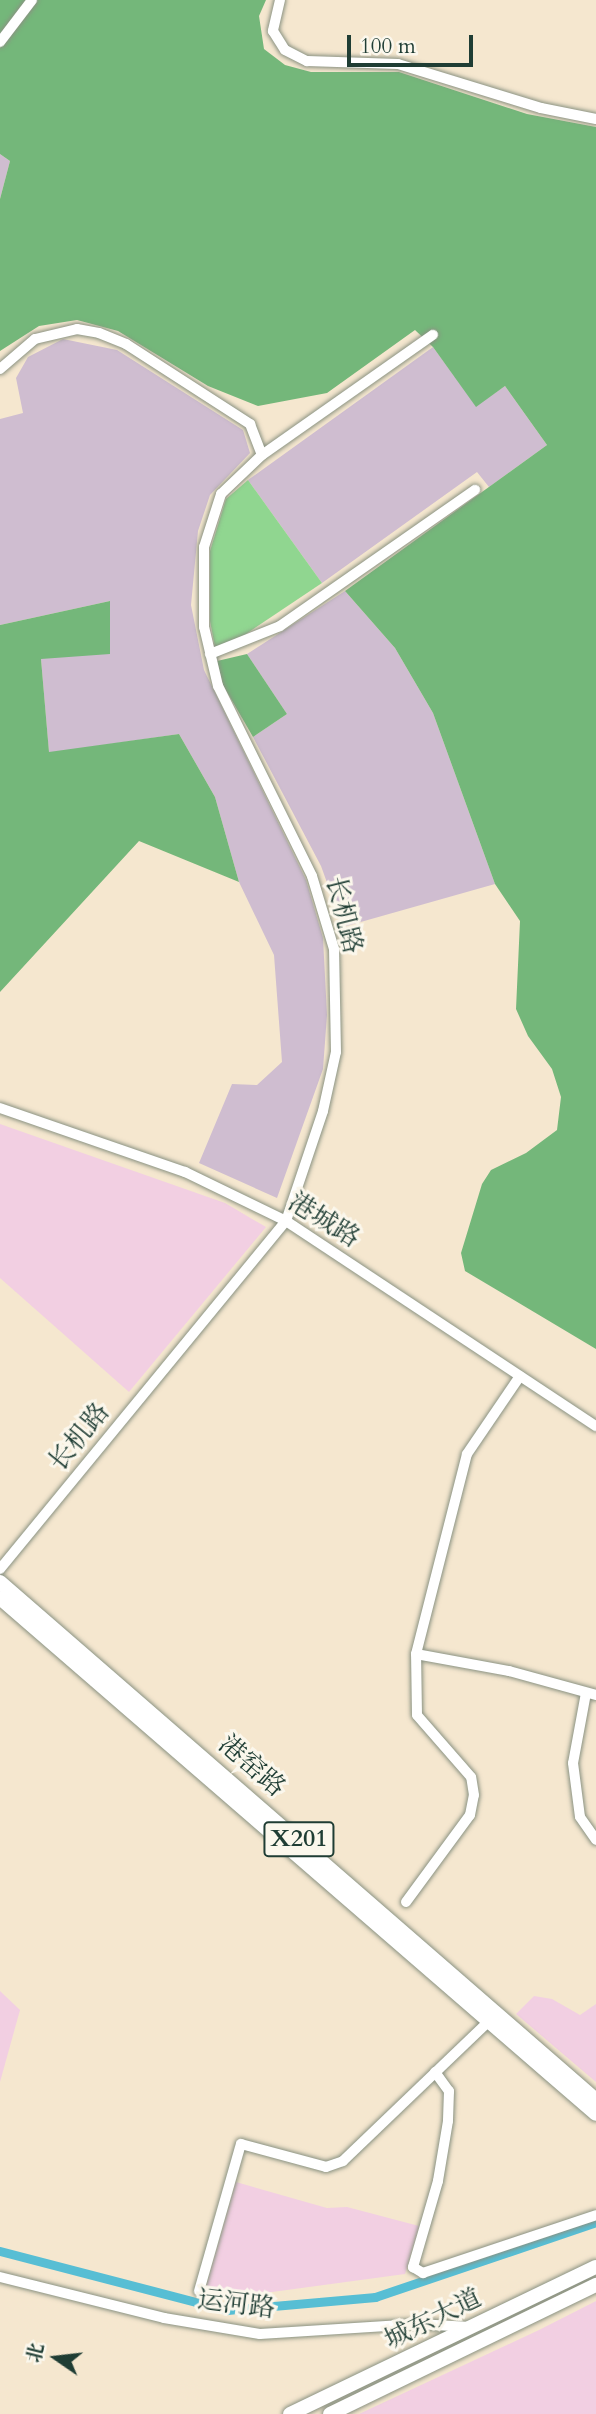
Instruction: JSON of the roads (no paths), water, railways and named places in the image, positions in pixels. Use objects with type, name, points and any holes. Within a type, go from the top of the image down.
[{"type":"main road","name":"港窑路","points":[[0,1582],[596,2100]]},
{"type":"main road","name":"港窑路","points":[[0,1598],[596,2114]]},
{"type":"main road","name":"城东大道","points":[[290,2414],[596,2267]]},
{"type":"main road","name":"城东大道","points":[[330,2414],[596,2284]]},
{"type":"street","points":[[0,42],[32,0]]},
{"type":"street","points":[[280,0],[273,31],[285,50],[307,61],[398,64],[541,108],[596,119]]},
{"type":"street","points":[[0,369],[35,339],[77,329],[99,333],[127,344],[250,424],[262,455]]},
{"type":"street","name":"长机路","points":[[0,1569],[286,1221],[323,1111],[336,1052],[334,949],[312,876],[218,685],[204,627],[204,547],[221,494],[262,455],[433,335]]},
{"type":"street","points":[[210,654],[280,626],[475,490]]},
{"type":"street","name":"港城路","points":[[0,1108],[185,1172],[286,1221],[596,1426]]},
{"type":"street","points":[[406,1902],[462,1830],[474,1795],[471,1777],[417,1715],[416,1654],[467,1454],[520,1376]]},
{"type":"street","points":[[416,1654],[509,1671],[591,1694],[573,1763],[580,1817],[596,1840]]},
{"type":"street","points":[[199,2291],[241,2144],[326,2167],[343,2161],[490,2020]]},
{"type":"street","points":[[435,2073],[449,2091],[448,2121],[438,2181],[413,2267],[423,2273],[596,2215]]},
{"type":"street","name":"运河路","points":[[0,2277],[164,2318],[260,2334],[418,2323],[471,2328]]},
{"type":"waterway","points":[[0,2251],[227,2310],[375,2297],[596,2222]]}]
